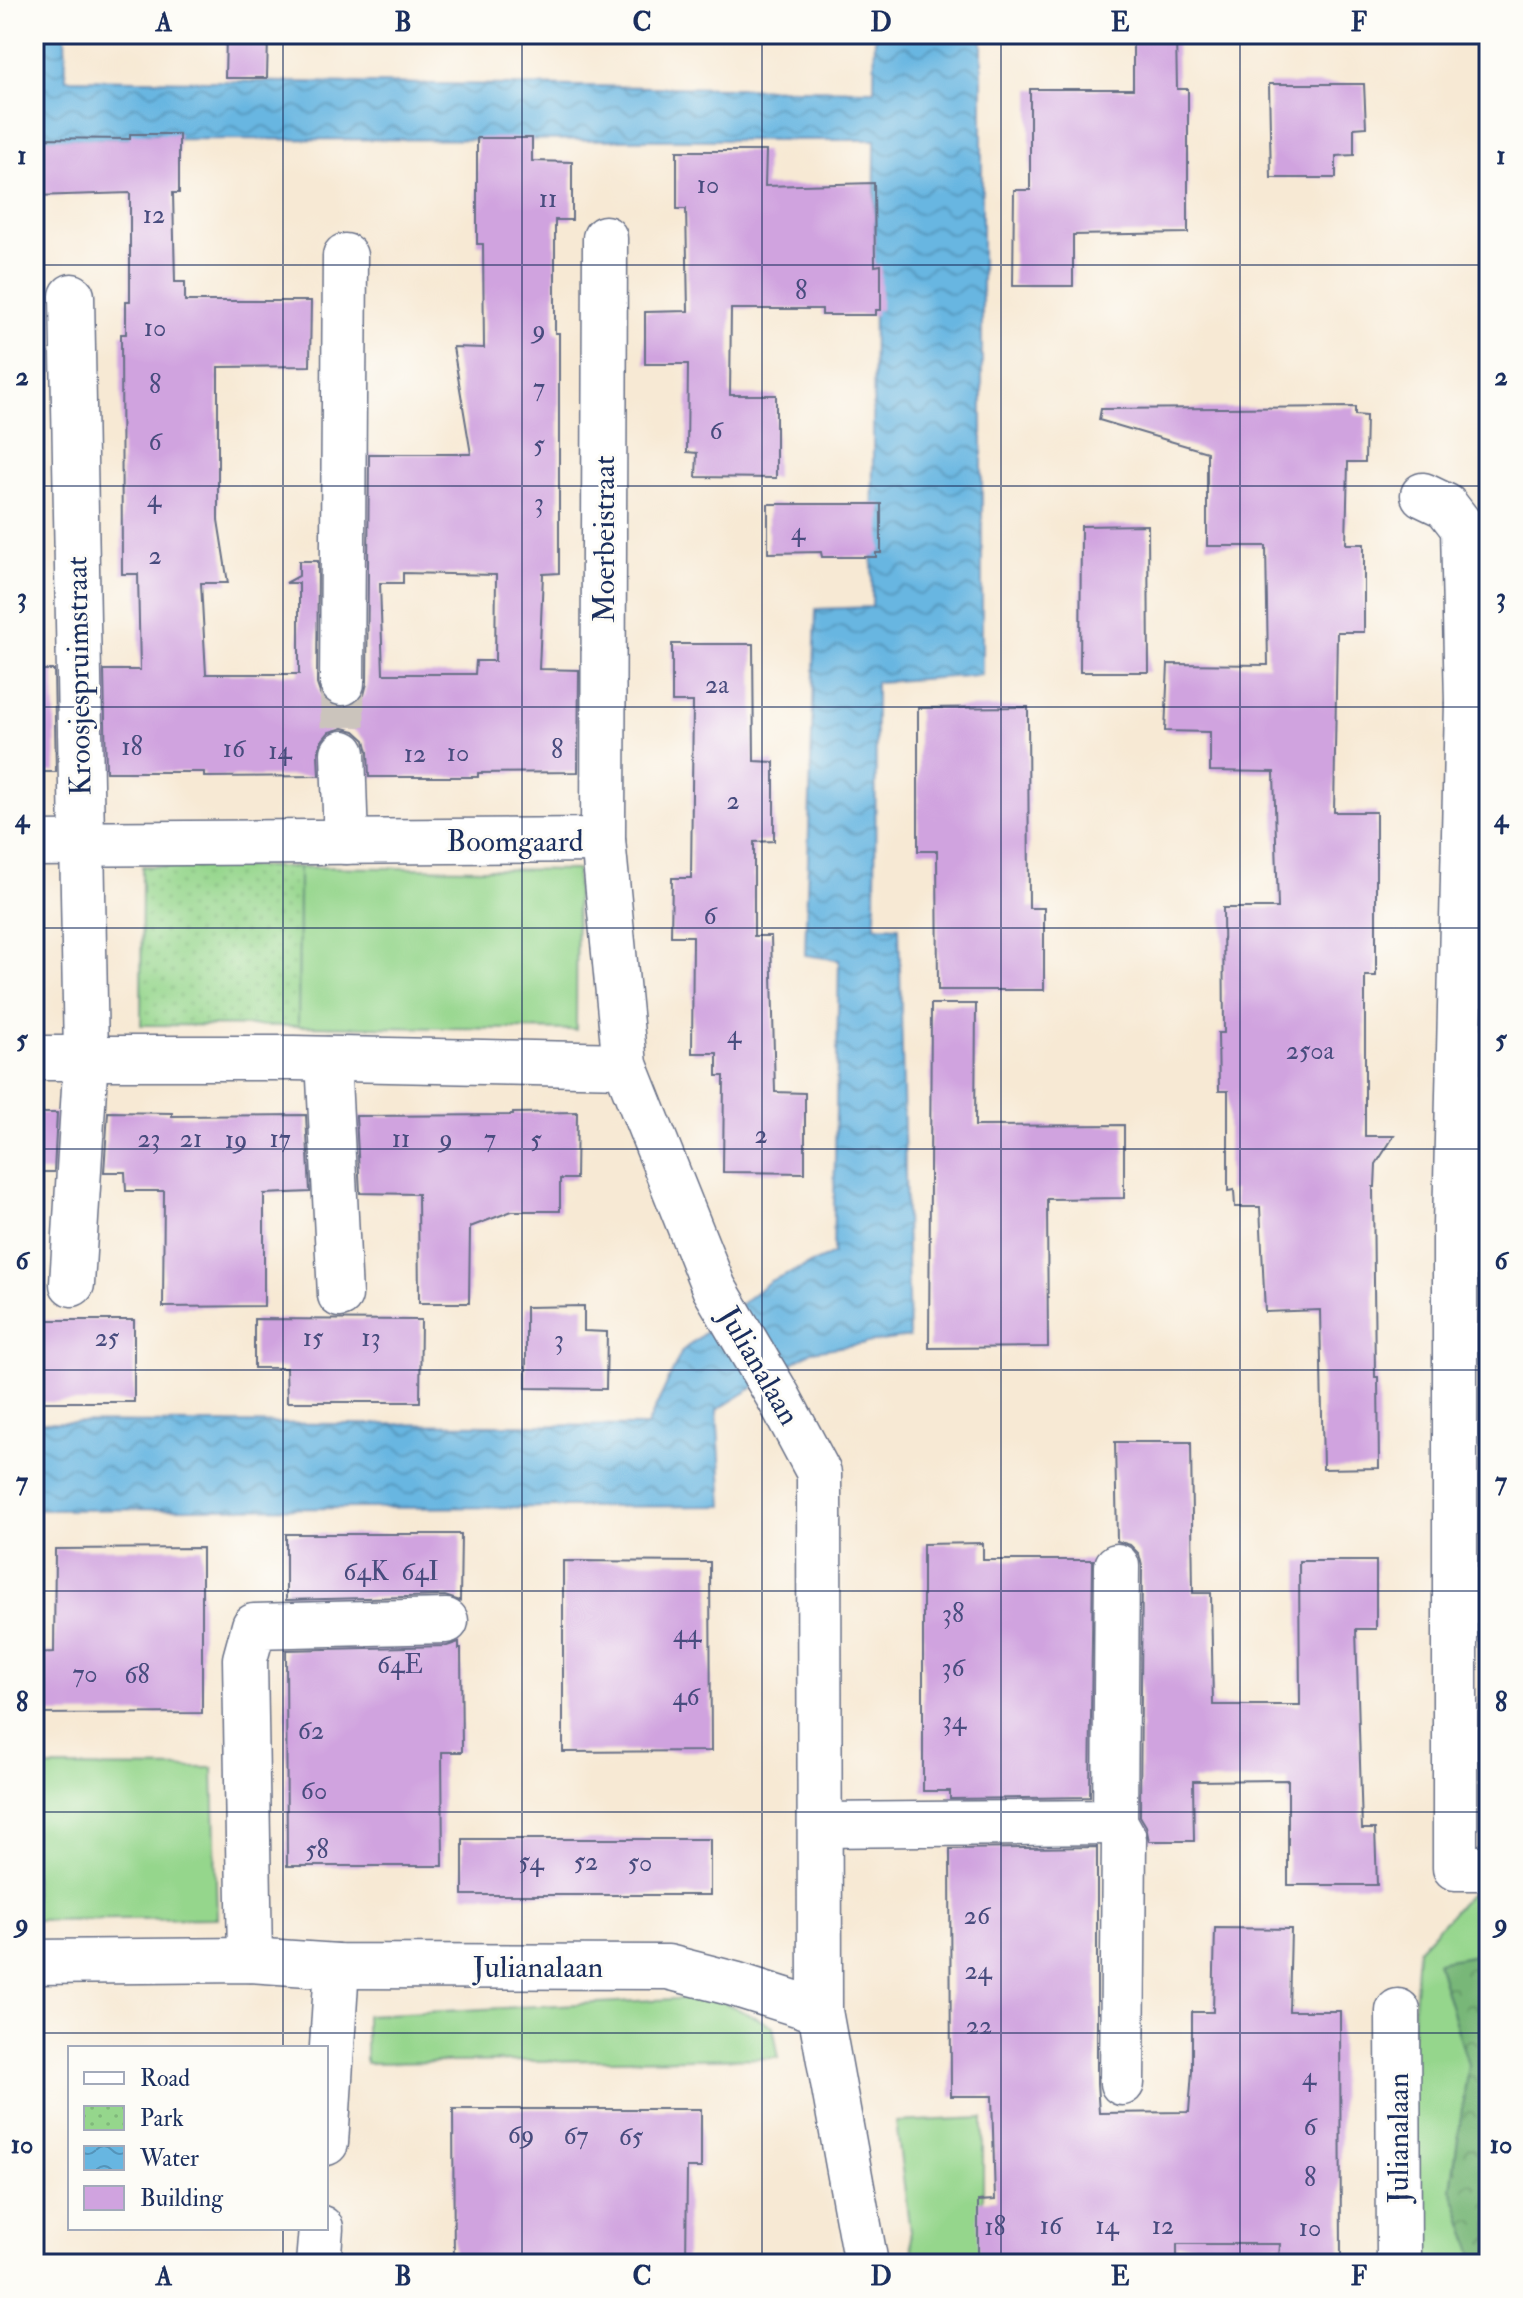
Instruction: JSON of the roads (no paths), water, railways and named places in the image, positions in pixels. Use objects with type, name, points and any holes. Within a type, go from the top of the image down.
[{"type":"street","name":"Moerbeistraat","points":[[603,840],[605,238]]},
{"type":"street","points":[[342,683],[345,256]]},
{"type":"street","name":"Kroosjespruimstraat","points":[[72,296],[86,1056]]},
{"type":"street","points":[[1423,495],[1446,506],[1463,528],[1478,702],[1472,1226],[1472,1667],[1455,1868],[1489,1868]]},
{"type":"street","points":[[343,753],[346,842]]},
{"type":"street","name":"Boomgaard","points":[[34,844],[603,840],[625,1065],[714,1288]]},
{"type":"street","points":[[34,1058],[86,1056],[625,1065]]},
{"type":"street","points":[[72,1284],[86,1056]]},
{"type":"street","points":[[328,1059],[340,1295]]},
{"type":"street","name":"Julianalaan","points":[[714,1288],[819,1473],[820,2011],[866,2264]]},
{"type":"street","points":[[1117,1566],[1115,1822],[1124,1838],[1122,2083]]},
{"type":"street","points":[[250,1960],[245,1659],[254,1626],[446,1621]]},
{"type":"street","points":[[820,1825],[1115,1822]]},
{"type":"street","name":"Julianalaan","points":[[34,1962],[250,1960],[337,1966],[668,1967],[820,2011]]},
{"type":"street","points":[[328,2111],[337,1966]]},
{"type":"street","name":"Julianalaan","points":[[1398,2011],[1399,2264]]},
{"type":"street","points":[[318,2264],[321,2230]]},
{"type":"water","points":[[34,34],[65,34],[66,79],[874,90],[875,34],[982,34],[982,675],[876,682],[875,926],[899,927],[909,1337],[812,1351],[717,1410],[723,1506],[34,1510],[34,1422],[647,1426],[682,1351],[770,1281],[833,1254],[839,960],[805,955],[816,609],[872,607],[875,140],[34,139]]},
{"type":"water","points":[[1488,914],[1489,1206],[1484,1206]]},
{"type":"water","points":[[1480,1248],[1489,1252],[1489,1632],[1483,1631]]},
{"type":"water","points":[[1489,1692],[1489,1834],[1485,1834],[1485,1693]]},
{"type":"tunnel","points":[[342,683],[343,753]]}]
